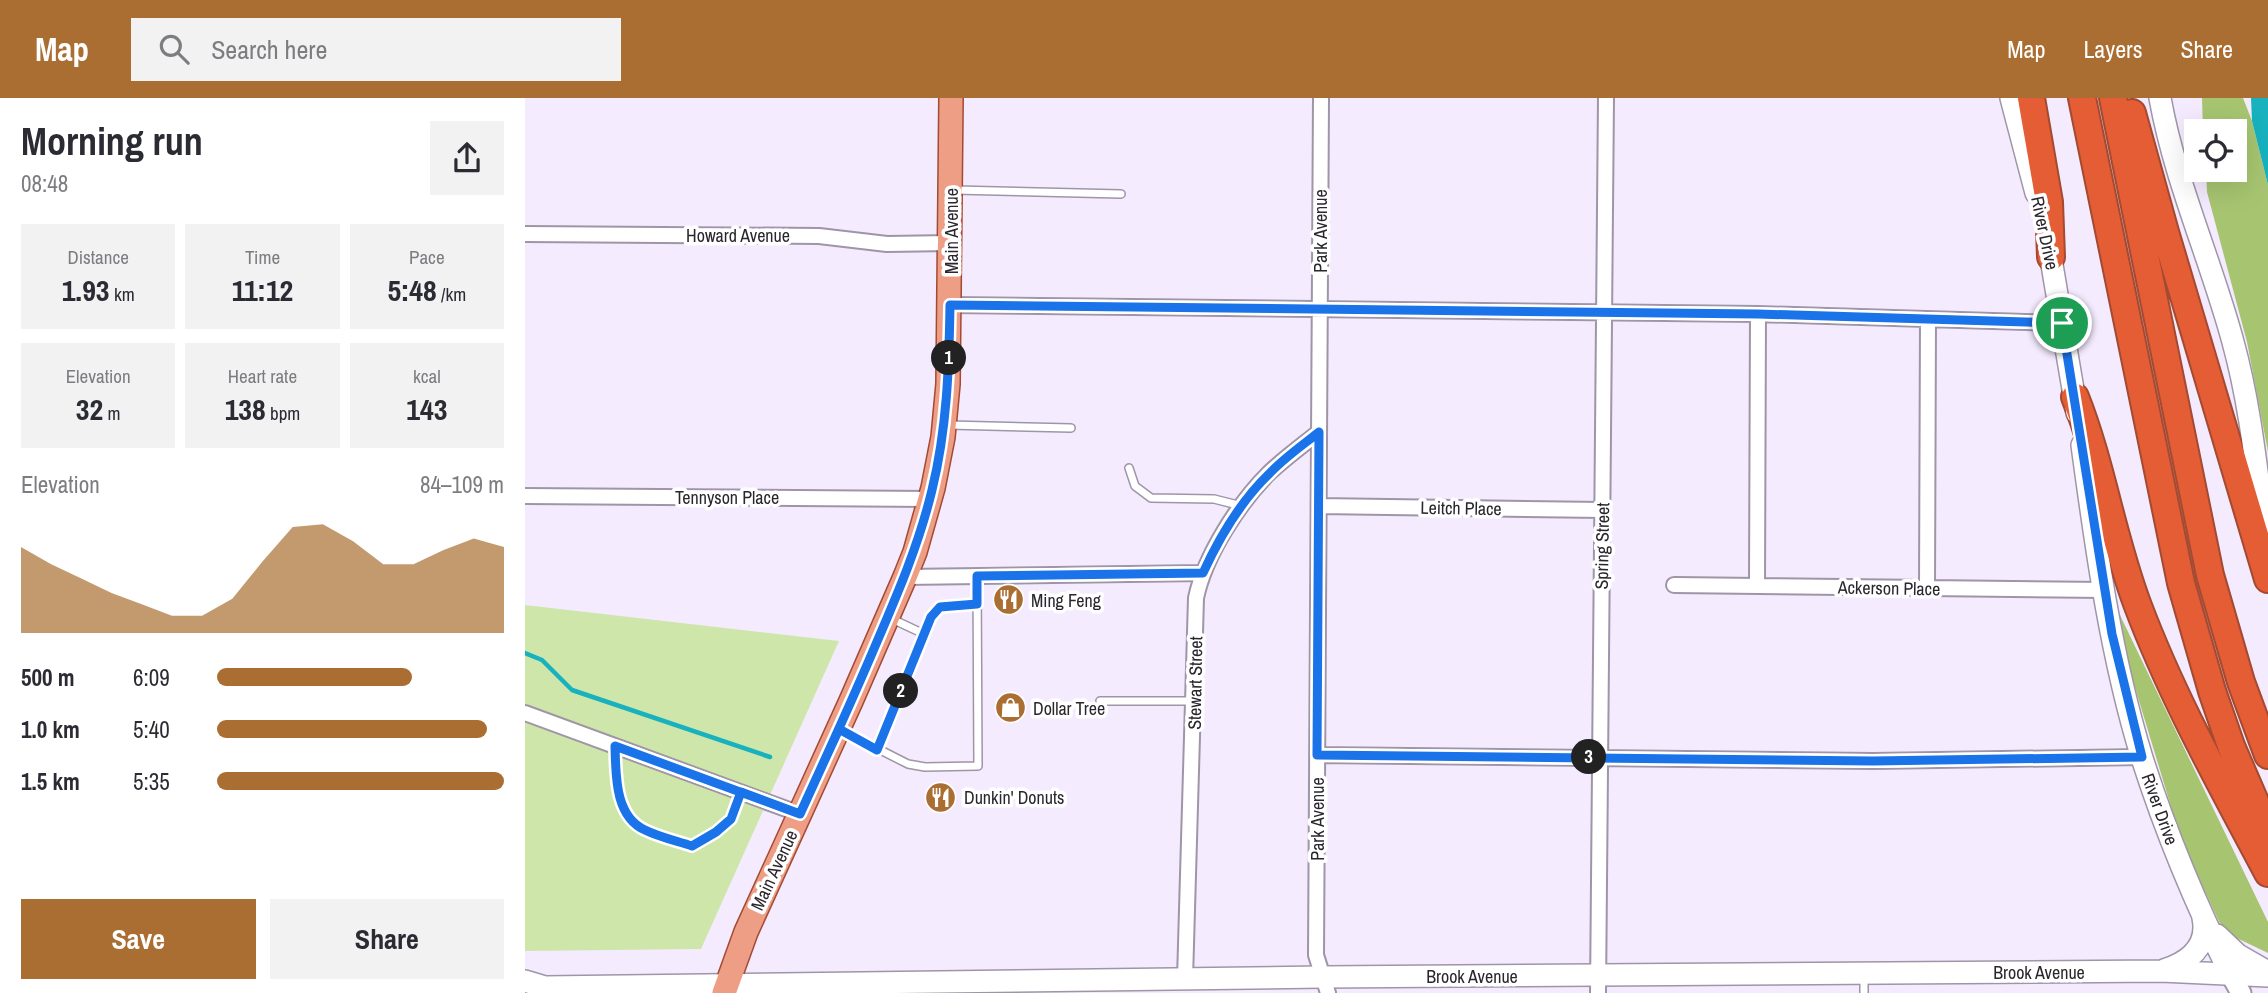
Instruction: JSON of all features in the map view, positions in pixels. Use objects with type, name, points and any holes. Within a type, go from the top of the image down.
[{"type":"highway","points":[[2031,98],[2049,202],[2051,257]]},
{"type":"highway","points":[[2082,98],[2181,583],[2231,746],[2268,832]]},
{"type":"highway","points":[[2113,98],[2208,564],[2237,668],[2268,755]]},
{"type":"highway","points":[[2127,98],[2268,579]]},
{"type":"highway","points":[[2075,397],[2094,449],[2126,572],[2149,635],[2185,715],[2268,873]]},
{"type":"main road","name":"Main Avenue","points":[[725,989],[746,932],[905,577],[930,499],[944,425],[948,384],[951,98]]},
{"type":"main road","name":"River Drive","points":[[2011,98],[2051,257],[2120,673],[2142,757],[2172,842],[2201,913],[2236,984]]},
{"type":"main road","points":[[2159,98],[2186,198],[2224,309],[2242,374],[2268,557]]},
{"type":"main road","points":[[2177,98],[2176,137],[2186,198]]},
{"type":"main road","points":[[2161,971],[2182,963],[2199,948],[2205,928],[2201,913]]},
{"type":"main road","points":[[2201,913],[2224,943],[2268,974]]},
{"type":"main road","name":"Brook Avenue","points":[[532,987],[725,989],[1185,979],[1326,985],[1864,983],[2161,971],[2236,984],[2268,974]]},
{"type":"street","name":"Park Avenue","points":[[1321,98],[1317,955],[1326,985]]},
{"type":"street","name":"Spring Street","points":[[1598,984],[1606,98]]},
{"type":"street","name":"Howard Avenue","points":[[525,234],[820,236],[887,244],[951,243]]},
{"type":"street","points":[[950,305],[1758,314],[2062,323]]},
{"type":"street","points":[[1757,586],[1758,314]]},
{"type":"street","points":[[1927,588],[1929,319]]},
{"type":"street","name":"Stewart Street","points":[[1185,979],[1196,598],[1212,553],[1243,506],[1269,474],[1319,432]]},
{"type":"street","name":"Tennyson Place","points":[[525,496],[930,499]]},
{"type":"street","name":"Leitch Place","points":[[1319,506],[1603,510]]},
{"type":"street","points":[[905,577],[1203,573]]},
{"type":"street","name":"Ackerson Place","points":[[1674,585],[2105,590]]},
{"type":"street","points":[[525,713],[800,814]]},
{"type":"street","points":[[1317,755],[1873,761],[2142,757]]},
{"type":"lane","points":[[951,190],[1122,194]]},
{"type":"lane","points":[[944,425],[1071,428]]},
{"type":"lane","points":[[1129,468],[1135,486],[1151,498],[1214,499],[1243,506]]},
{"type":"lane","points":[[839,729],[908,764],[925,767],[978,766],[977,576]]},
{"type":"lane","points":[[877,750],[931,617],[940,607],[977,604]]},
{"type":"lane","points":[[888,617],[924,634]]},
{"type":"lane","points":[[1100,701],[1195,701]]},
{"type":"lane","points":[[615,746],[617,786],[628,816],[642,829],[692,846],[716,832],[731,819],[741,792]]},
{"type":"green space","points":[[2202,98],[2243,98],[2252,121],[2268,185],[2268,452],[2247,342],[2207,192],[2207,182],[2247,182],[2247,119],[2203,119]]},
{"type":"green space","points":[[525,605],[839,641],[701,949],[525,951]]},
{"type":"green space","points":[[2118,611],[2268,922],[2268,953],[2224,932],[2182,843],[2124,651]]},
{"type":"water","points":[[2251,98],[2268,98],[2268,185],[2252,121]]},
{"type":"waterway","points":[[525,653],[542,660],[572,690],[770,757]]},
{"type":"place","name":"Ming Feng","points":[[1008,600]]},
{"type":"place","name":"Dollar Tree","points":[[1010,708]]},
{"type":"place","name":"Dunkin' Donuts","points":[[941,797]]},
{"type":"route","points":[[2062,323],[1758,314],[950,305],[948,384],[943,437],[933,488],[915,552],[852,701],[800,814],[615,746],[617,786],[628,816],[642,829],[692,846],[716,832],[731,819],[741,792],[800,814],[839,729],[877,750],[931,617],[940,607],[977,604],[977,576],[1203,573],[1212,553],[1248,498],[1269,474],[1319,432],[1317,755],[1873,761],[2142,757],[2112,634],[2062,323]]}]
